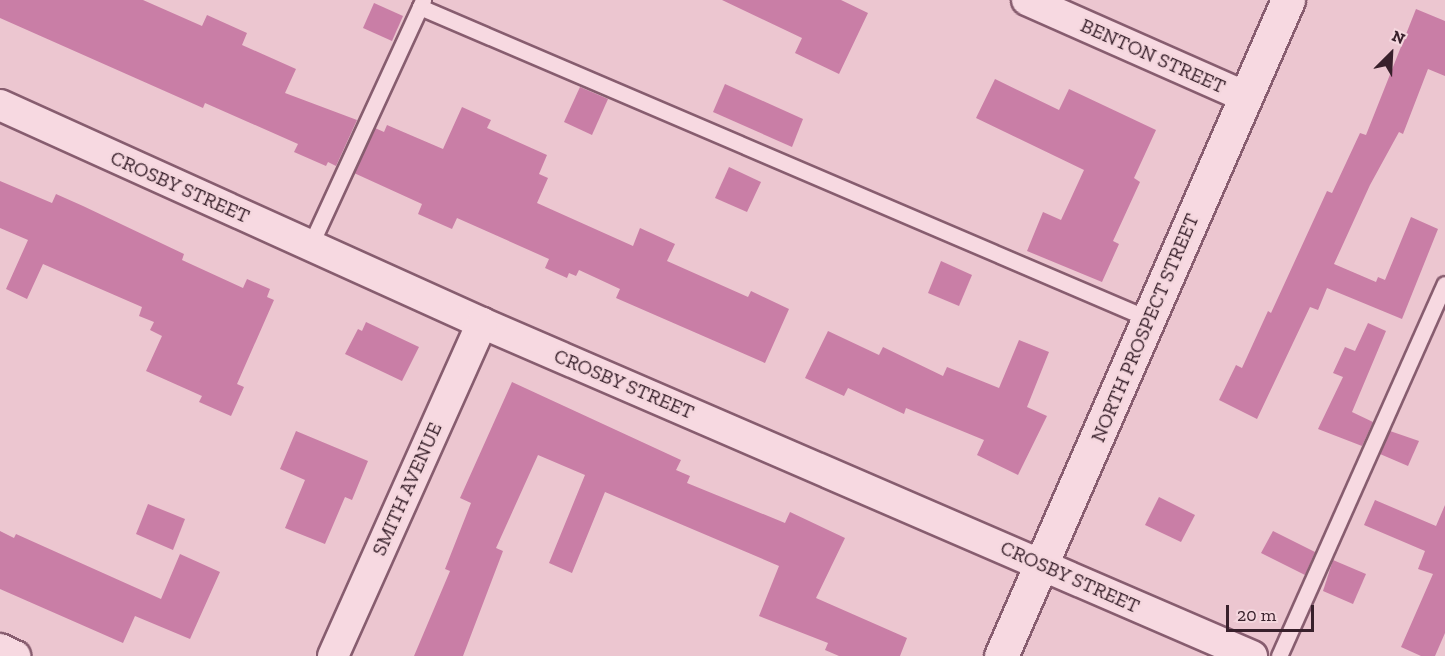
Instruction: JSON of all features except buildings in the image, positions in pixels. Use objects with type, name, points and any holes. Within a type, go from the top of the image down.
[{"type":"street","name":"BENTON STREET","points":[[1027,0],[1246,97]]},
{"type":"street","name":"NORTH PROSPECT STREET","points":[[1001,656],[1043,565],[1288,0]]},
{"type":"street","name":"CROSBY STREET","points":[[0,105],[482,323],[1252,656]]},
{"type":"street","name":"SMITH AVENUE","points":[[333,656],[482,323]]},
{"type":"street","points":[[0,649],[15,656]]},
{"type":"lane","points":[[310,246],[421,3],[1149,319]]},
{"type":"lane","points":[[1279,656],[1445,284]]}]
